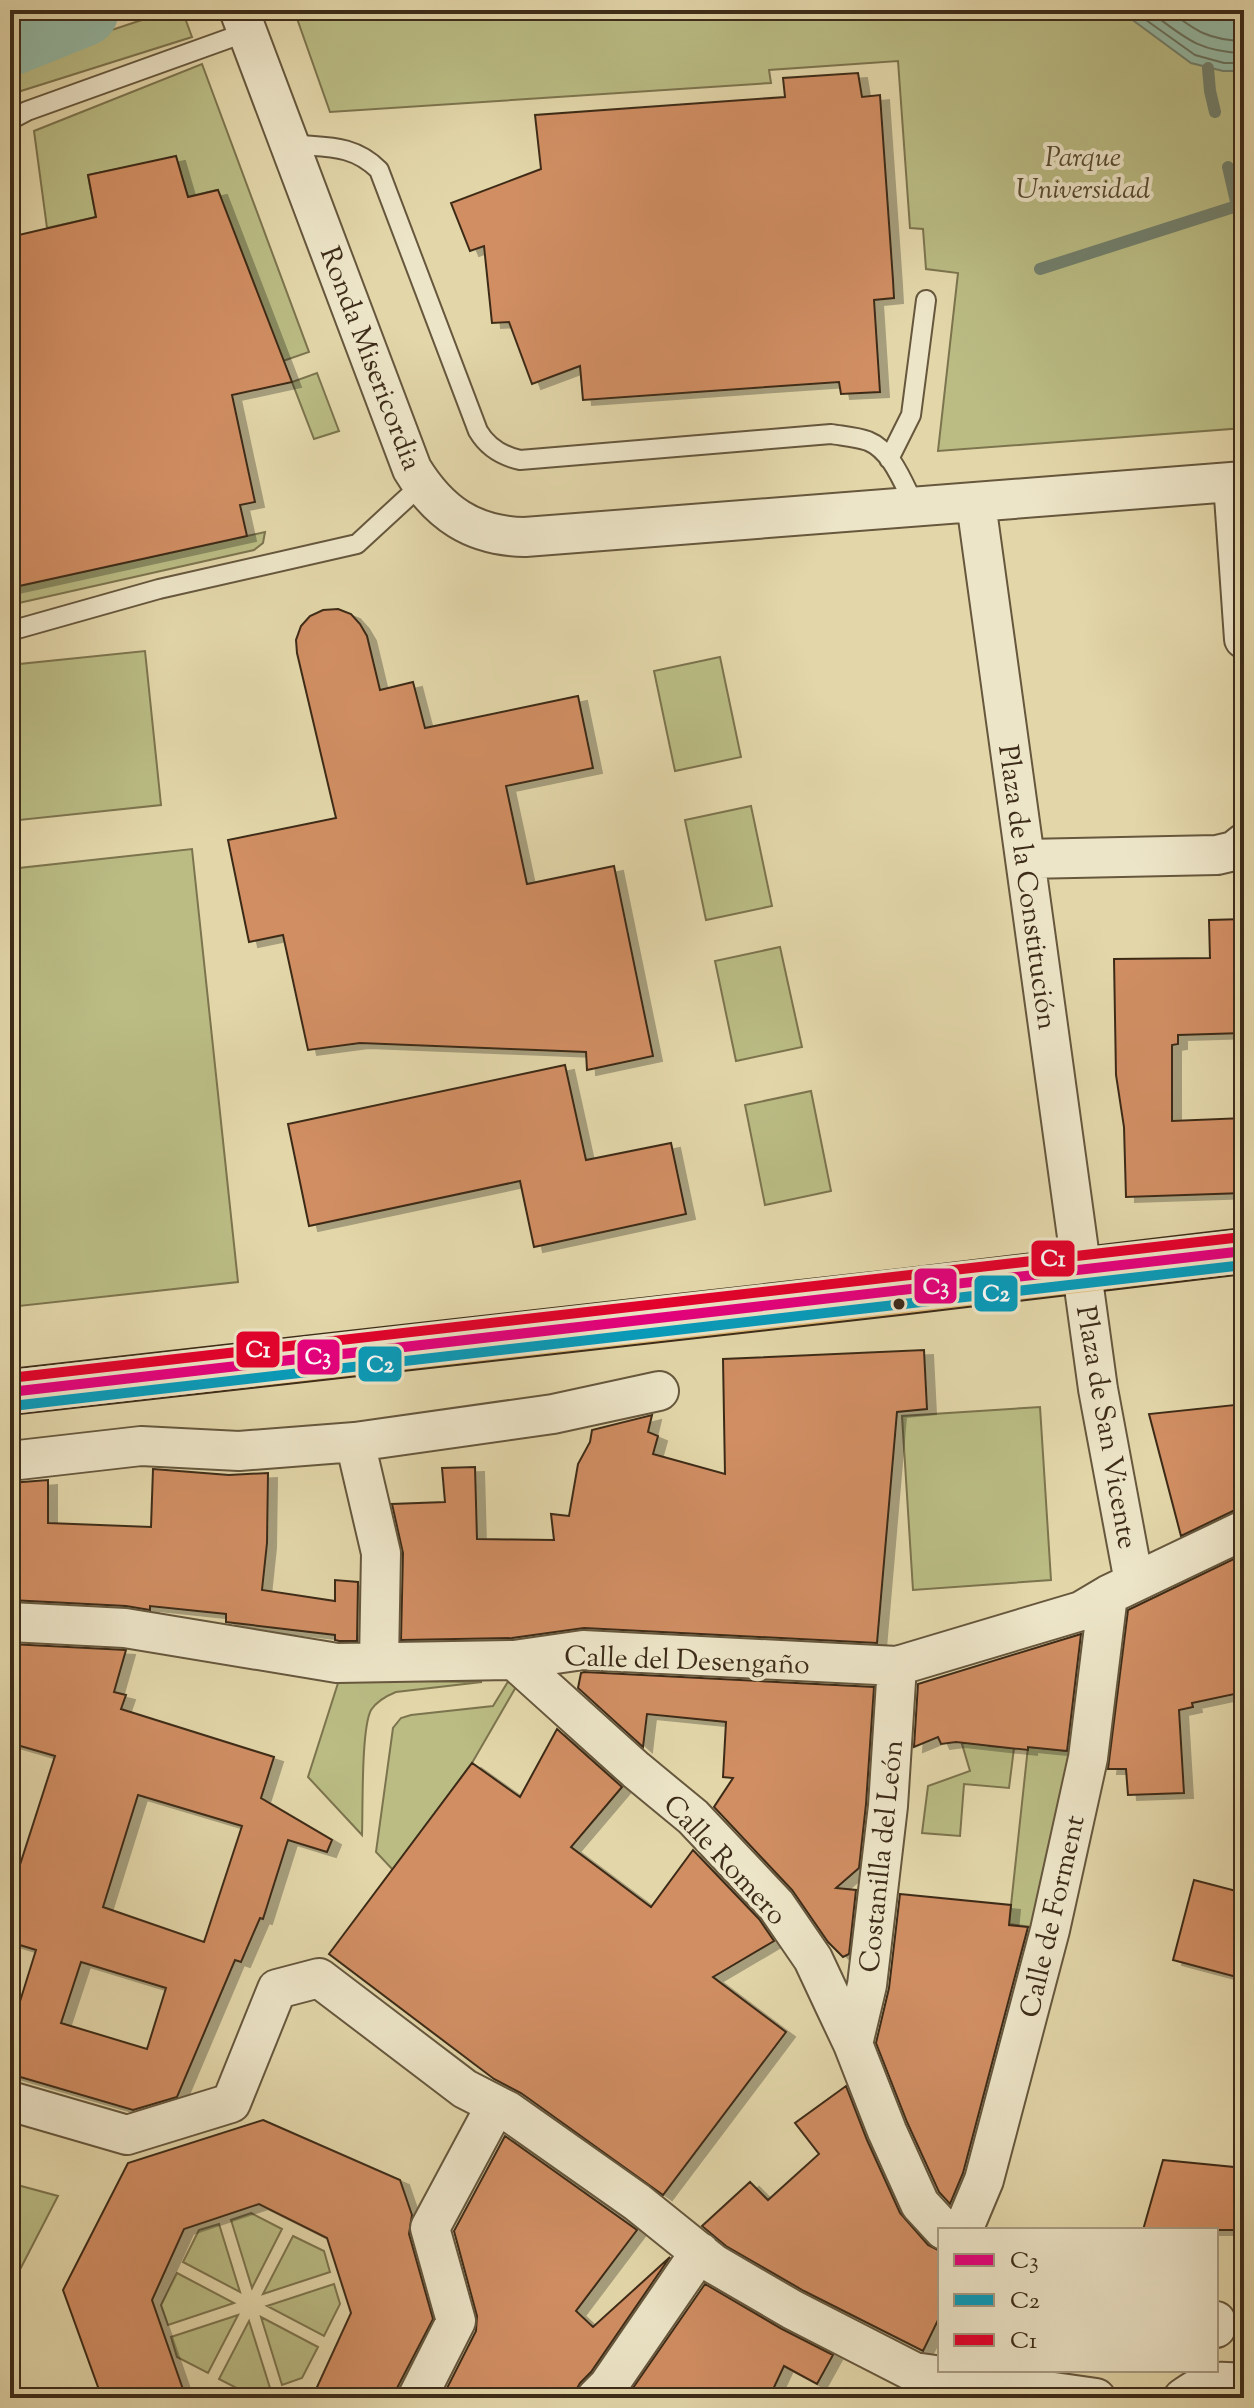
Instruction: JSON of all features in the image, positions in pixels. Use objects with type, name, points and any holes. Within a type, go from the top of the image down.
[{"type":"main road","points":[[10,1392],[1244,1251]]},
{"type":"street","name":"Ronda Misericordia","points":[[243,21],[407,455],[435,501],[479,530],[505,536],[1238,482]]},
{"type":"street","points":[[1238,482],[1244,639]]},
{"type":"street","name":"Plaza de la Constitución","points":[[976,503],[1082,1271]]},
{"type":"street","points":[[1026,859],[1217,855],[1234,851],[1244,843]]},
{"type":"street","name":"Plaza de San Vicente","points":[[1082,1271],[1121,1588]]},
{"type":"street","points":[[10,1461],[141,1446],[239,1451],[355,1442],[553,1414],[659,1391]]},
{"type":"street","points":[[355,1442],[381,1553],[379,1661]]},
{"type":"street","name":"Calle del Desengaño","points":[[10,1622],[125,1628],[337,1663],[514,1660],[583,1650],[897,1666],[1081,1611],[1121,1588],[1244,1530]]},
{"type":"street","name":"Calle de Forment","points":[[964,2228],[984,2180],[1050,1930],[1121,1588]]},
{"type":"street","name":"Calle Romero","points":[[514,1660],[693,1817],[776,1905],[813,1959],[853,2044],[920,2204],[942,2228]]},
{"type":"street","name":"Costanilla del León","points":[[853,2044],[869,1970],[888,1806],[897,1666]]},
{"type":"street","points":[[10,2101],[127,2135],[231,2103],[277,1989],[319,1978],[465,2089],[502,2108],[637,2202],[714,2264],[793,2310],[914,2372],[990,2390],[1096,2398]]},
{"type":"street","points":[[417,2398],[456,2321],[430,2228],[502,2108]]},
{"type":"street","points":[[596,2398],[608,2386],[700,2252]]},
{"type":"street","points":[[1198,2384],[1226,2381],[1244,2384]]},
{"type":"lane","points":[[10,120],[243,21]]},
{"type":"lane","points":[[290,144],[341,148],[362,157],[379,170],[478,431],[499,453],[520,460],[831,434],[867,441],[879,447],[916,508]]},
{"type":"lane","points":[[889,459],[911,415],[926,300]]},
{"type":"lane","points":[[10,631],[159,589],[357,544],[422,484]]},
{"type":"green space","points":[[172,10],[182,10],[192,37],[10,97],[10,66],[21,60]]},
{"type":"green space","name":"Parque Universidad","points":[[294,10],[1244,10],[1244,428],[938,451],[958,273],[926,269],[923,229],[910,228],[898,61],[769,70],[771,83],[330,112]]},
{"type":"green space","points":[[202,64],[309,352],[283,361],[217,190],[188,197],[176,157],[88,175],[96,217],[47,228],[34,131]]},
{"type":"green space","points":[[317,373],[339,431],[314,439],[292,382]]},
{"type":"green space","points":[[265,532],[263,543],[254,550],[10,605],[10,588]]},
{"type":"green space","points":[[145,651],[161,805],[10,821],[10,665]]},
{"type":"green space","points":[[720,657],[741,757],[675,771],[654,671]]},
{"type":"green space","points":[[751,806],[772,906],[706,920],[685,820]]},
{"type":"green space","points":[[192,849],[238,1282],[10,1307],[10,869]]},
{"type":"green space","points":[[780,947],[802,1047],[736,1061],[715,961]]},
{"type":"green space","points":[[811,1091],[831,1191],[765,1205],[745,1105]]},
{"type":"green space","points":[[1040,1407],[1051,1580],[913,1590],[902,1416]]},
{"type":"green space","points":[[339,1680],[482,1682],[396,1692],[373,1707],[366,1734],[362,1835],[308,1777]]},
{"type":"green space","points":[[509,1680],[520,1680],[472,1763],[393,1870],[376,1852],[393,1728],[401,1718],[411,1715],[493,1706]]},
{"type":"green space","points":[[991,1732],[989,1746],[1014,1748],[1009,1788],[964,1784],[960,1836],[922,1833],[928,1786],[970,1771],[962,1744]]},
{"type":"green space","points":[[1028,1747],[1076,1752],[1032,1927],[1009,1924]]},
{"type":"green space","points":[[10,2183],[58,2196],[11,2287],[10,2287]]},
{"type":"green space","points":[[251,2213],[282,2229],[252,2288],[231,2220]]},
{"type":"green space","points":[[219,2224],[240,2292],[183,2262],[199,2230]]},
{"type":"green space","points":[[293,2236],[324,2251],[330,2272],[263,2294]]},
{"type":"green space","points":[[177,2273],[234,2303],[168,2325],[161,2305]]},
{"type":"green space","points":[[334,2284],[340,2304],[324,2336],[267,2306]]},
{"type":"green space","points":[[238,2315],[208,2373],[177,2357],[171,2337]]},
{"type":"green space","points":[[261,2317],[318,2347],[302,2378],[282,2385]]},
{"type":"green space","points":[[249,2321],[270,2388],[250,2395],[219,2379]]},
{"type":"water","points":[[1119,10],[1244,10],[1244,71],[1223,71],[1191,63]]},
{"type":"building","points":[[858,73],[862,97],[880,95],[893,280],[894,298],[874,300],[880,392],[841,394],[839,382],[583,400],[580,366],[532,384],[509,322],[492,323],[484,246],[470,251],[451,203],[541,169],[535,115],[785,97],[783,78]]},
{"type":"building","points":[[176,156],[188,197],[218,190],[292,382],[232,395],[255,502],[240,505],[247,536],[10,588],[10,237],[96,217],[88,175]]},
{"type":"building","points":[[338,609],[351,614],[367,636],[380,690],[413,682],[425,728],[578,696],[593,768],[506,786],[527,884],[614,866],[653,1056],[587,1070],[586,1052],[360,1043],[308,1050],[283,935],[249,942],[228,840],[336,818],[296,640],[301,626],[310,616],[323,610]]},
{"type":"building","points":[[1244,919],[1244,1033],[1178,1035],[1178,1044],[1172,1045],[1172,1121],[1244,1118],[1244,1193],[1126,1197],[1124,1127],[1116,1075],[1114,959],[1210,958],[1209,920]]},
{"type":"building","points":[[565,1065],[586,1160],[671,1143],[686,1214],[534,1247],[520,1181],[309,1226],[288,1124]]},
{"type":"building","points":[[924,1350],[927,1409],[897,1412],[877,1643],[584,1628],[512,1638],[401,1640],[403,1553],[392,1504],[445,1502],[442,1468],[475,1467],[477,1539],[554,1540],[551,1514],[569,1516],[578,1464],[590,1442],[592,1430],[652,1415],[648,1432],[658,1436],[653,1454],[725,1474],[723,1359]]},
{"type":"building","points":[[1244,1404],[1244,1508],[1181,1536],[1149,1414]]},
{"type":"building","points":[[153,1469],[229,1475],[268,1473],[267,1543],[262,1590],[335,1601],[335,1580],[358,1582],[357,1641],[335,1640],[335,1635],[226,1622],[226,1614],[150,1606],[150,1610],[10,1600],[10,1483],[48,1480],[48,1523],[151,1527]]},
{"type":"building","points":[[1244,1554],[1244,1692],[1192,1703],[1193,1707],[1179,1710],[1184,1793],[1128,1795],[1126,1769],[1108,1769],[1128,1610]]},
{"type":"building","points":[[1081,1634],[1067,1751],[956,1742],[941,1744],[938,1737],[914,1747],[918,1684]]},
{"type":"building","points":[[10,1644],[126,1650],[114,1692],[126,1695],[121,1709],[274,1757],[261,1798],[332,1840],[327,1852],[288,1840],[263,1919],[260,1918],[241,1962],[235,1960],[177,2097],[133,2110],[10,2074],[10,2008],[17,2011],[36,1950],[10,1942],[10,1872],[17,1874],[55,1756],[10,1743]],"holes":[[[138,1795],[242,1826],[204,1942],[103,1907]],[[81,1962],[166,1988],[147,2049],[61,2023]]]},
{"type":"building","points":[[581,1673],[874,1687],[859,1868],[836,1888],[856,1890],[849,1954],[843,1957],[828,1942],[792,1890],[714,1807],[733,1778],[723,1777],[726,1722],[647,1714],[643,1747],[578,1688]]},
{"type":"building","points":[[557,1729],[622,1787],[571,1847],[651,1907],[693,1850],[759,1919],[774,1941],[713,1977],[786,2032],[663,2195],[521,2093],[494,2079],[329,1954],[472,1763],[520,1797]]},
{"type":"building","points":[[1194,1880],[1244,1893],[1244,1979],[1173,1960]]},
{"type":"building","points":[[900,1894],[1011,1905],[1009,1925],[1028,1927],[963,2173],[950,2204],[939,2192],[876,2043],[889,1988]]},
{"type":"building","points":[[846,2086],[900,2213],[928,2245],[938,2250],[938,2320],[923,2351],[804,2291],[726,2246],[702,2226],[750,2182],[768,2200],[819,2154],[795,2123]]},
{"type":"building","points":[[263,2120],[400,2180],[412,2215],[409,2234],[433,2319],[397,2388],[395,2398],[312,2398],[351,2313],[327,2238],[259,2204],[184,2229],[152,2300],[186,2398],[102,2398],[63,2290],[128,2163]]},
{"type":"building","points":[[505,2136],[637,2230],[576,2311],[593,2327],[670,2257],[591,2372],[580,2383],[575,2398],[442,2398],[476,2331],[477,2316],[454,2231]]},
{"type":"building","points":[[1163,2160],[1244,2168],[1244,2230],[1144,2228]]},
{"type":"building","points":[[705,2284],[833,2355],[817,2384],[784,2366],[769,2398],[626,2398]]},
{"type":"waterway","points":[[10,39],[82,10]]},
{"type":"waterway","points":[[1208,68],[1215,112]]},
{"type":"waterway","points":[[1228,167],[1237,206]]},
{"type":"waterway","points":[[1040,269],[1243,204]]},
{"type":"transit line","name":"C1","points":[[10,1378],[1242,1237]]},
{"type":"transit line","name":"C3","points":[[10,1392],[1244,1251]]},
{"type":"transit line","name":"C2","points":[[12,1406],[1244,1265]]}]
